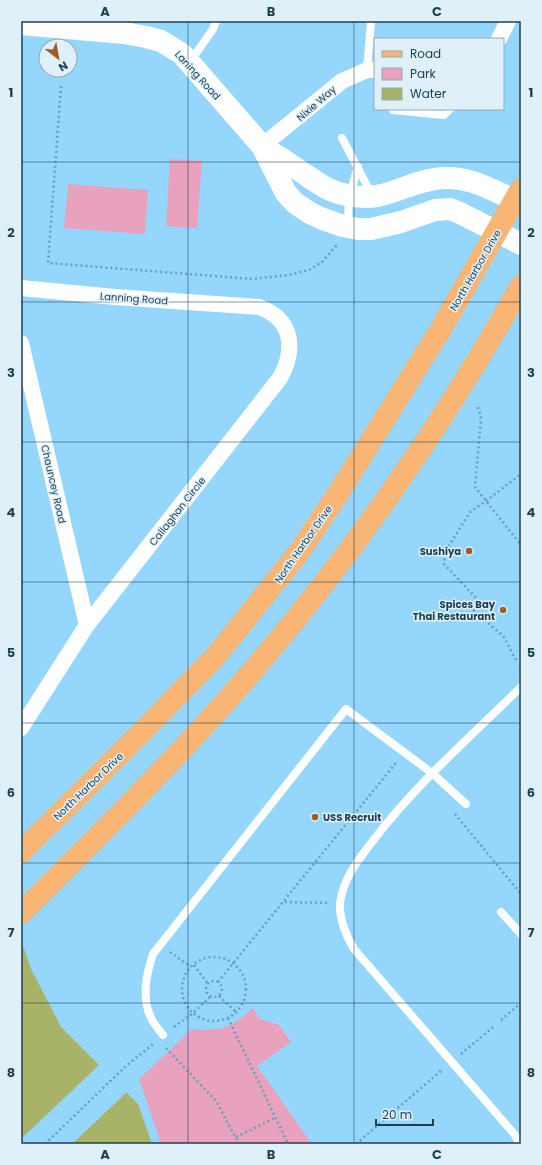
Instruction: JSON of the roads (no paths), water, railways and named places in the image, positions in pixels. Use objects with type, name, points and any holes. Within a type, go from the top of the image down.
[{"type":"main road","name":"North Harbor Drive","points":[[21,852],[215,657],[299,552],[339,492],[411,377],[519,197]]},
{"type":"main road","points":[[21,913],[174,759],[242,684],[276,643],[377,513],[428,439],[480,356],[521,286]]},
{"type":"street","points":[[500,38],[508,21]]},
{"type":"street","name":"Laning Road","points":[[21,24],[76,25],[151,38],[161,41],[173,48],[182,54],[262,146],[286,193],[295,203],[322,220],[347,227],[371,229],[385,227],[429,212],[443,209],[460,213],[521,244]]},
{"type":"street","name":"Nixie Way","points":[[262,146],[342,81],[371,70]]},
{"type":"street","name":"Laning Road","points":[[262,146],[320,185],[339,194],[349,196],[361,198],[374,197],[392,193],[434,179],[446,178],[460,179],[519,197]]},
{"type":"street","name":"Lanning Road","points":[[21,288],[115,297],[247,306]]},
{"type":"street","name":"Callaghan Circle","points":[[21,728],[87,625],[280,378],[285,369],[289,346],[288,335],[283,324],[270,311],[259,307],[247,306]]},
{"type":"street","name":"Chauncey Road","points":[[22,349],[87,625]]},
{"type":"lane","points":[[190,63],[213,29],[216,21]]},
{"type":"lane","points":[[370,21],[371,70]]},
{"type":"lane","points":[[393,110],[444,115],[449,110]]},
{"type":"lane","points":[[342,138],[374,197]]},
{"type":"lane","points":[[347,227],[349,196],[358,167]]},
{"type":"lane","points":[[520,1144],[515,1135],[354,949],[346,936],[342,922],[340,903],[346,882],[354,866],[389,819],[419,785],[521,687]]},
{"type":"lane","points":[[163,1036],[147,1008],[146,975],[153,954],[346,709],[432,773],[466,804]]},
{"type":"lane","points":[[501,912],[521,934]]},
{"type":"water","points":[[21,940],[31,969],[61,1027],[138,1104],[152,1144],[21,1144]]},
{"type":"place","name":"Sushiya","points":[[469,551]]},
{"type":"place","name":"Spices Bay Thai Restaurant","points":[[503,610]]},
{"type":"place","name":"USS Recruit","points":[[315,817]]}]
